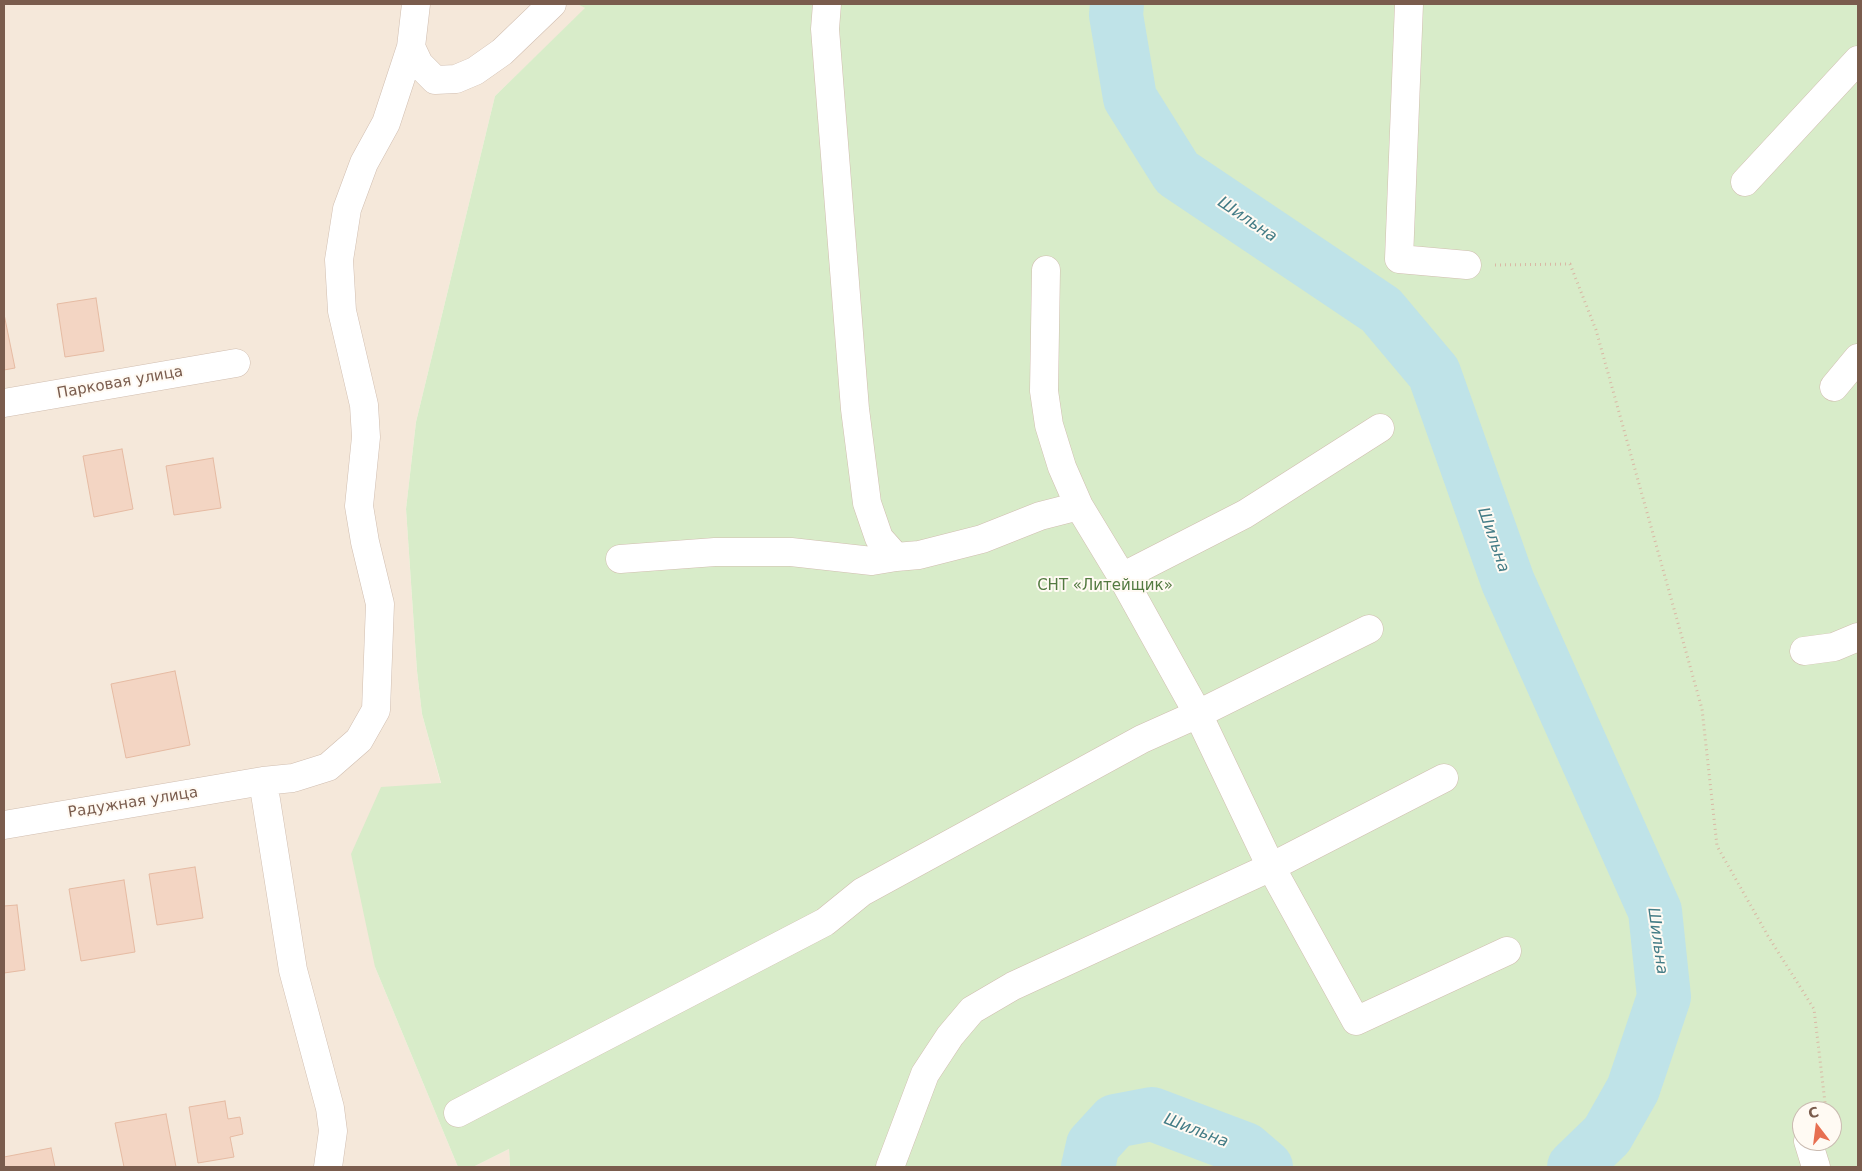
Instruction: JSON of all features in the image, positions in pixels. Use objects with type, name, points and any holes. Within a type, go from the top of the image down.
[{"type":"street","name":"Радужная улица","points":[[4,825],[263,781],[293,778],[328,767],[359,740],[376,710],[380,604],[365,542],[359,506],[366,437],[364,405],[342,311],[339,260],[347,209],[364,163],[386,123],[411,47],[416,4]]},
{"type":"street","points":[[411,47],[419,64],[435,80],[456,79],[476,71],[502,52],[552,4]]},
{"type":"street","points":[[827,4],[825,29],[859,437],[867,503],[879,538],[896,557]]},
{"type":"street","points":[[1409,4],[1399,259],[1467,265]]},
{"type":"street","points":[[1745,182],[1858,60]]},
{"type":"street","points":[[1046,270],[1044,391],[1049,425],[1062,467],[1079,506],[1122,577],[1198,714],[1271,867],[1356,1021],[1507,951]]},
{"type":"street","points":[[1834,387],[1858,358]]},
{"type":"street","name":"Парковая улица","points":[[4,403],[236,363]]},
{"type":"street","points":[[1122,577],[1245,514],[1380,428]]},
{"type":"street","points":[[620,559],[716,552],[791,552],[872,561],[919,555],[982,540],[1040,516],[1079,506]]},
{"type":"street","points":[[458,1113],[825,922],[862,892],[1142,739],[1198,714],[1368,629]]},
{"type":"street","points":[[1804,651],[1834,647],[1858,637]]},
{"type":"street","points":[[890,1167],[925,1074],[950,1036],[972,1010],[1013,986],[1271,867],[1444,778]]},
{"type":"street","points":[[263,781],[293,970],[330,1108],[333,1131],[328,1167]]},
{"type":"street","points":[[1811,1151],[1816,1167]]},
{"type":"path","points":[[1467,265],[1570,264],[1596,330],[1702,709],[1716,846],[1768,936],[1814,1009],[1825,1101]]},
{"type":"shaded area","points":[[4,4],[577,4],[586,8],[495,96],[416,422],[406,509],[417,671],[422,714],[441,784],[375,967],[458,1167],[4,1167]]},
{"type":"shaded area","points":[[509,1149],[510,1167],[473,1167]]},
{"type":"green space","name":"СНТ «Литейщик»","points":[[577,4],[1858,4],[1858,1167],[510,1167],[509,1149],[473,1167],[458,1167],[375,967],[351,854],[381,787],[441,783],[422,714],[417,671],[406,509],[416,422],[495,96],[585,8]]},
{"type":"building","points":[[96,298],[104,351],[65,357],[57,304]]},
{"type":"building","points":[[4,314],[15,368],[4,370]]},
{"type":"building","points":[[122,449],[133,509],[94,517],[83,456]]},
{"type":"building","points":[[213,458],[221,508],[174,515],[166,466]]},
{"type":"building","points":[[175,671],[190,745],[126,758],[111,684]]},
{"type":"building","points":[[195,867],[203,918],[157,925],[149,874]]},
{"type":"building","points":[[124,880],[135,952],[81,961],[69,889]]},
{"type":"building","points":[[17,905],[25,970],[4,973],[4,906]]},
{"type":"building","points":[[225,1101],[228,1119],[240,1117],[243,1134],[230,1137],[234,1157],[198,1163],[189,1107]]},
{"type":"building","points":[[166,1114],[176,1167],[124,1167],[115,1123]]},
{"type":"building","points":[[51,1148],[55,1167],[4,1167],[4,1157]]},
{"type":"waterway","name":"Шильна","points":[[1117,4],[1116,15],[1130,98],[1177,173],[1381,310],[1434,373],[1508,582],[1655,911],[1664,997],[1633,1089],[1607,1135],[1574,1167]]},
{"type":"waterway","name":"Шильна","points":[[1088,1167],[1093,1145],[1115,1121],[1152,1114],[1245,1149],[1266,1167]]}]
